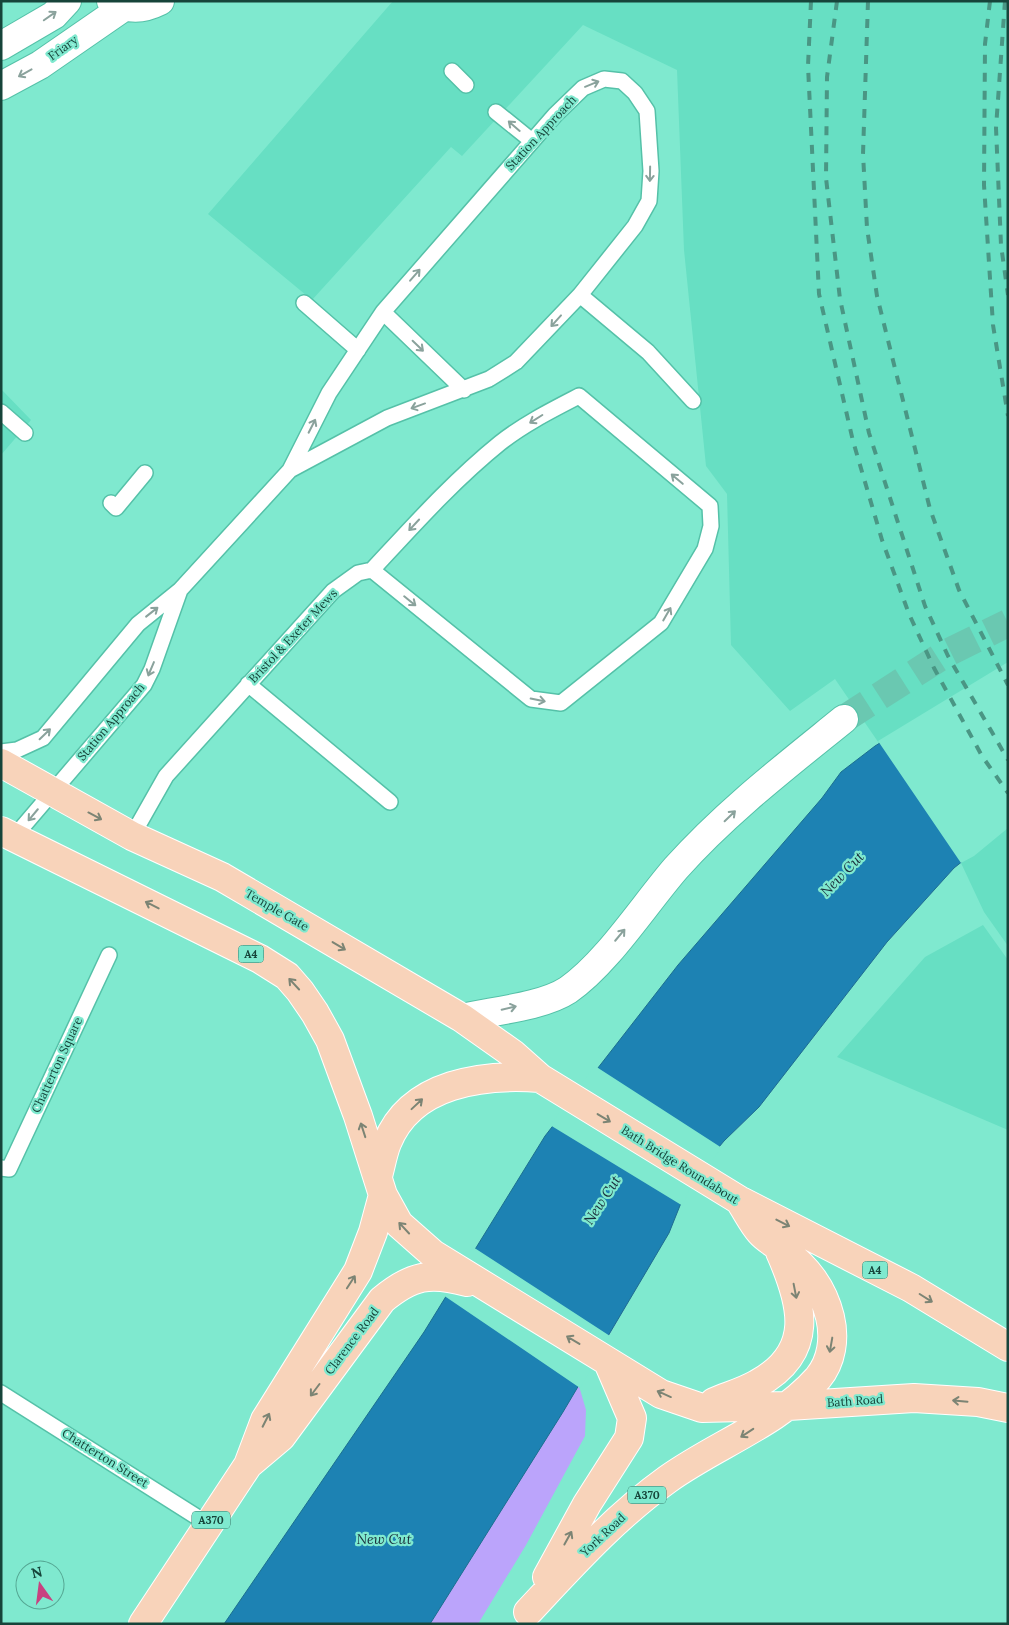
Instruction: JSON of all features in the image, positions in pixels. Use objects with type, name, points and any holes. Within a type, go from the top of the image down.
[{"type":"highway","name":"Temple Gate","points":[[1,763],[132,836],[222,877],[462,1018],[551,1085]]},
{"type":"highway","name":"A4","points":[[8,834],[260,959],[286,976],[300,991],[330,1040],[380,1186],[399,1224],[432,1254],[619,1375],[661,1394],[702,1408]]},
{"type":"highway","name":"Bath Bridge Roundabout","points":[[380,1186],[388,1141],[403,1117],[424,1097],[462,1082],[507,1075],[551,1085],[736,1198],[760,1232],[778,1246],[794,1284],[800,1312],[799,1331],[794,1349],[784,1364],[757,1384],[702,1408]]},
{"type":"highway","name":"Clarence Road","points":[[143,1624],[248,1465],[265,1420],[358,1271],[368,1248],[380,1186]]},
{"type":"highway","name":"A4","points":[[736,1198],[911,1288],[1008,1346]]},
{"type":"highway","name":"A4","points":[[778,1246],[800,1262],[818,1285],[830,1317],[833,1342],[826,1364],[818,1377],[788,1406]]},
{"type":"highway","name":"Clarence Road","points":[[248,1465],[281,1437],[382,1300],[400,1285],[429,1276],[485,1288]]},
{"type":"highway","name":"York Road","points":[[525,1618],[587,1504],[629,1438],[632,1418],[619,1375]]},
{"type":"highway","name":"Bath Road","points":[[702,1408],[788,1406],[870,1399],[914,1398],[978,1402],[1008,1408]]},
{"type":"highway","name":"York Road","points":[[525,1618],[592,1543],[634,1506],[690,1465],[737,1440],[788,1406]]},
{"type":"street","points":[[1,46],[54,15],[67,1]]},
{"type":"street","name":"Friary","points":[[1,86],[40,65],[118,4],[149,7],[160,1]]},
{"type":"street","points":[[462,1018],[551,999],[567,990],[589,973],[677,867],[760,787],[844,719]]},
{"type":"lane","points":[[452,71],[466,85]]},
{"type":"lane","name":"Station Approach","points":[[1,752],[17,750],[42,738],[138,624],[180,590],[290,470],[329,393],[383,312],[532,141],[583,88],[604,79],[622,81],[635,93],[647,111],[651,171],[648,200],[635,226],[580,294],[516,362],[490,379],[387,418],[290,470]]},
{"type":"lane","points":[[496,112],[532,141]]},
{"type":"lane","points":[[580,294],[648,352],[693,401]]},
{"type":"lane","points":[[304,303],[358,350]]},
{"type":"lane","points":[[383,312],[464,390]]},
{"type":"lane","name":"Bristol & Exeter Mews","points":[[132,836],[166,776],[333,590],[358,573],[372,570],[451,485],[501,442],[541,416],[579,396],[710,506],[711,526],[705,549],[661,623],[561,703],[531,700],[372,570]]},
{"type":"lane","points":[[1,412],[25,433]]},
{"type":"lane","points":[[111,503],[116,508],[145,473]]},
{"type":"lane","name":"Station Approach","points":[[8,834],[52,792],[144,685],[152,669],[180,590]]},
{"type":"lane","points":[[248,684],[390,802]]},
{"type":"lane","name":"Chatterton Square","points":[[1,1168],[9,1168],[109,955]]},
{"type":"lane","name":"Chatterton Street","points":[[1,1393],[208,1524]]},
{"type":"shaded area","points":[[393,1],[1008,1],[1008,946],[984,912],[961,863],[835,679],[790,711],[731,645],[727,494],[706,466],[684,250],[677,70],[583,25],[462,156],[451,147],[312,300],[208,214]]},
{"type":"shaded area","points":[[1,389],[31,420],[1,455]]},
{"type":"shaded area","points":[[1008,825],[954,868],[887,942],[759,1107],[724,1141],[689,1183],[669,1233],[579,1386],[586,1410],[585,1436],[526,1545],[478,1624],[374,1624],[864,900]]},
{"type":"shaded area","points":[[983,925],[1008,960],[1008,1130],[837,1057],[925,957]]},
{"type":"water","name":"New Cut","points":[[1008,664],[1008,825],[954,868],[887,942],[759,1107],[724,1141],[689,1183],[669,1233],[563,1412],[430,1624],[224,1624],[424,1332],[545,1136],[678,965],[822,798],[841,772],[875,746]]},
{"type":"pier","points":[[1008,662],[1008,828],[974,856],[961,863],[878,741]]},
{"type":"pier","points":[[595,1066],[722,1148],[691,1184],[683,1206],[550,1125]]},
{"type":"pier","points":[[473,1247],[610,1336],[580,1388],[443,1295]]},
{"type":"tunnel","points":[[844,719],[945,654],[1008,623]]},
{"type":"railway","points":[[811,1],[808,66],[819,294],[853,441],[882,540],[909,614],[934,668],[982,756],[1008,793]]},
{"type":"railway","points":[[837,1],[827,77],[826,178],[840,299],[869,433],[925,606],[948,656],[1008,760]]},
{"type":"railway","points":[[868,1],[863,154],[867,228],[877,296],[930,509],[959,590],[1008,685]]},
{"type":"railway","points":[[990,1],[985,44],[984,185],[993,325],[1008,416]]},
{"type":"railway","points":[[1005,1],[996,128],[1001,245],[1008,295]]}]
